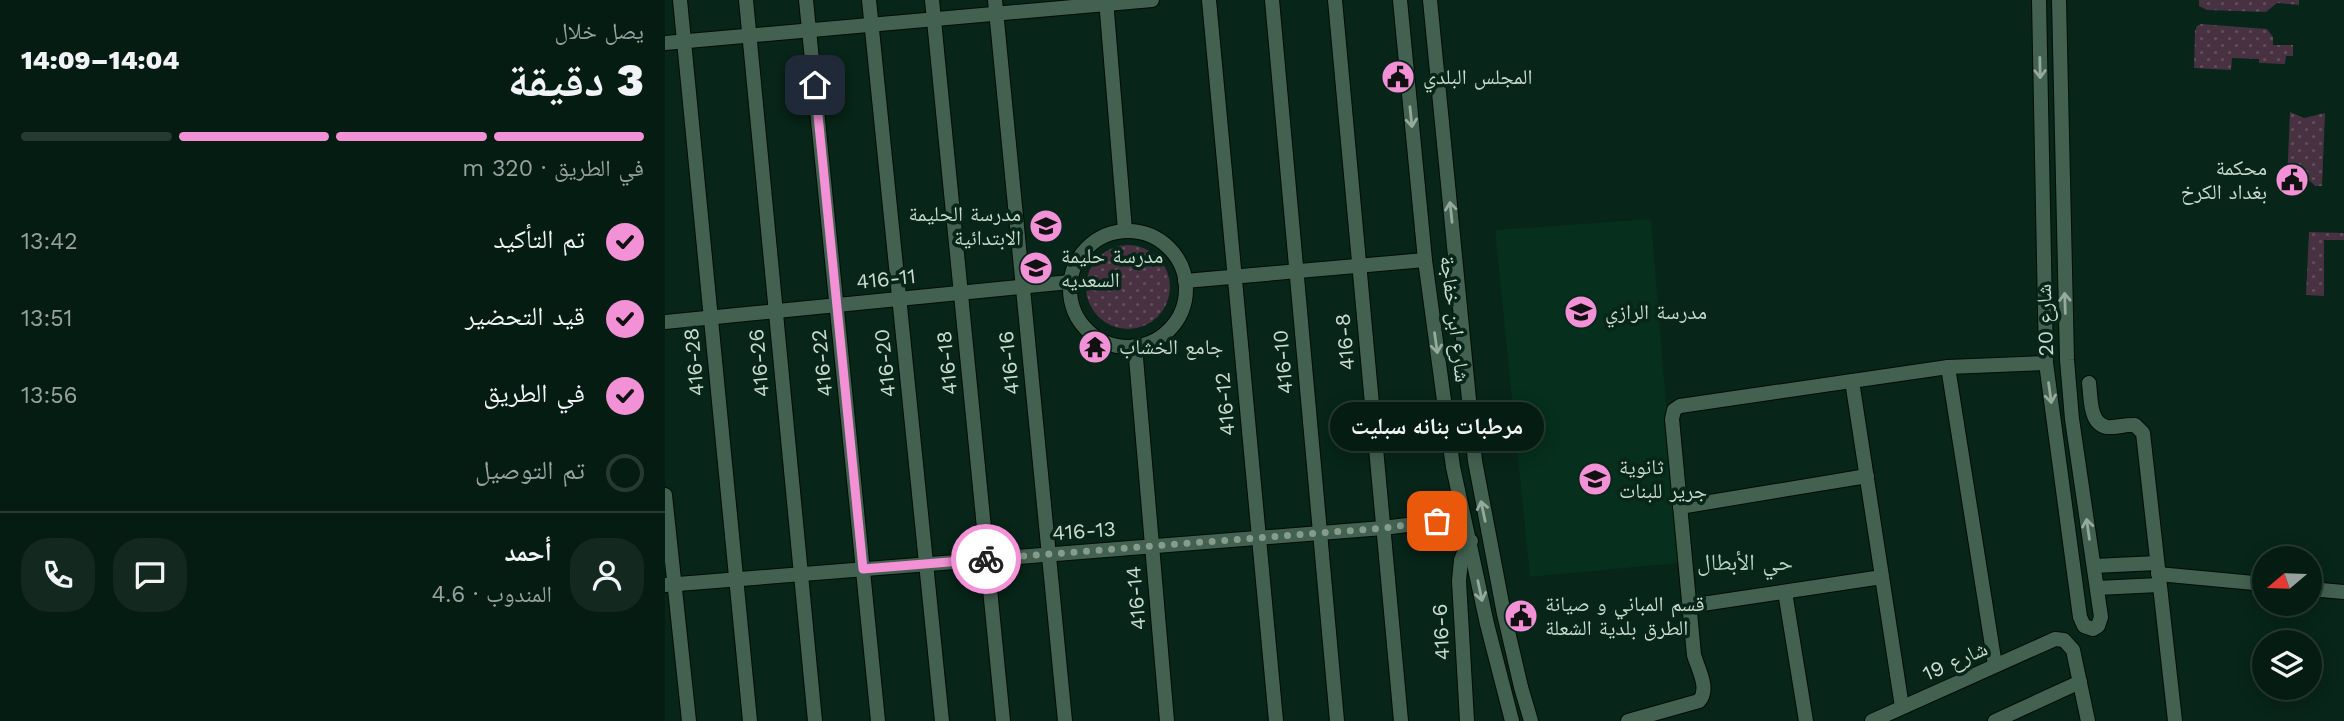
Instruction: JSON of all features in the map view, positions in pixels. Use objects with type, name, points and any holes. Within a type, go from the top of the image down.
[{"type":"street","name":"416-28","points":[[680,0],[750,721]]},
{"type":"street","name":"416-26","points":[[746,0],[815,721]]},
{"type":"street","name":"416-22","points":[[806,0],[878,721]]},
{"type":"street","name":"416-20","points":[[869,0],[942,721]]},
{"type":"street","name":"416-18","points":[[932,0],[1003,721]]},
{"type":"street","points":[[665,43],[934,19],[996,7],[1152,0]]},
{"type":"street","name":"416-12","points":[[1209,0],[1276,721]]},
{"type":"street","name":"416-10","points":[[1272,0],[1337,721]]},
{"type":"street","name":"416-8","points":[[1335,0],[1401,721]]},
{"type":"street","name":"شارع ابن خفاجة","points":[[1400,0],[1425,260],[1453,467],[1512,721]]},
{"type":"street","name":"شارع ابن خفاجة","points":[[1430,0],[1475,461],[1521,687],[1531,721]]},
{"type":"street","name":"شارع 20","points":[[2039,0],[2046,363],[2080,617],[2088,629]]},
{"type":"street","name":"شارع 20","points":[[2059,0],[2067,360],[2101,622],[2088,629],[2071,646]]},
{"type":"street","points":[[1107,2],[1125,230]]},
{"type":"street","name":"416-16","points":[[996,7],[1065,721]]},
{"type":"street","points":[[2041,150],[2061,150]]},
{"type":"street","points":[[1125,230],[1142,232],[1164,244],[1181,264],[1185,281],[1185,299],[1179,317],[1168,331],[1153,341],[1135,346],[1118,346],[1101,340],[1087,330],[1074,308],[1070,282],[1074,266],[1082,252],[1094,241],[1125,230]]},
{"type":"street","points":[[1185,281],[1425,260]]},
{"type":"street","name":"416-11","points":[[665,322],[1070,282]]},
{"type":"street","name":"416-14","points":[[1135,346],[1167,721]]},
{"type":"street","points":[[1628,720],[1699,701],[1703,695],[1704,688],[1694,655],[1689,606],[1672,419],[1674,410],[1680,406],[1948,367],[2046,363]]},
{"type":"street","points":[[1948,367],[1995,666]]},
{"type":"street","points":[[1852,381],[1902,707]]},
{"type":"street","points":[[2089,383],[2093,415],[2099,423],[2108,427],[2135,425],[2143,433],[2175,721]]},
{"type":"street","points":[[1680,507],[1867,476]]},
{"type":"street","points":[[665,495],[670,584],[689,721]]},
{"type":"street","name":"416-13","points":[[670,584],[1384,528],[1463,518]]},
{"type":"street","points":[[1469,541],[1489,536]]},
{"type":"street","name":"416-6","points":[[1467,721],[1459,581],[1461,560],[1469,541]]},
{"type":"street","points":[[2094,566],[2252,583]]},
{"type":"street","points":[[2097,588],[2158,574]]},
{"type":"street","points":[[1689,606],[1882,577]]},
{"type":"street","points":[[2322,590],[2344,592]]},
{"type":"street","points":[[1786,592],[1806,721]]},
{"type":"street","name":"شارع 19","points":[[1872,721],[2055,639],[2064,640],[2071,646]]},
{"type":"street","points":[[2071,646],[2088,721]]},
{"type":"street","points":[[1995,721],[2080,682]]},
{"type":"shaded area","points":[[2199,0],[2299,0],[2299,5],[2277,3],[2266,12],[2207,10],[2199,6]]},
{"type":"shaded area","points":[[2201,24],[2267,29],[2273,37],[2273,45],[2293,45],[2293,56],[2286,56],[2285,64],[2232,58],[2231,70],[2194,68],[2195,31]]},
{"type":"shaded area","points":[[2290,112],[2304,118],[2325,113],[2322,186],[2315,186],[2304,179],[2287,182]]},
{"type":"shaded area","points":[[1651,219],[1679,563],[1530,577],[1495,230]]},
{"type":"shaded area","points":[[2309,232],[2344,233],[2344,240],[2324,240],[2324,296],[2306,295]]},
{"type":"shaded area","points":[[1128,245],[1144,248],[1158,257],[1167,271],[1170,287],[1167,303],[1158,317],[1144,326],[1128,329],[1112,326],[1098,317],[1089,303],[1086,287],[1089,271],[1098,257],[1112,248]]},
{"type":"way so far","points":[[986,559],[1384,528],[1437,521]]},
{"type":"place","name":"المجلس البلدي","points":[[1398,77]]},
{"type":"place","name":"محكمة بغداد الكرخ","points":[[2292,180]]},
{"type":"place","name":"مدرسة الحليمة الابتدائية","points":[[1046,226]]},
{"type":"place","name":"مدرسة حليمة السعديه","points":[[1036,268]]},
{"type":"place","name":"مدرسة الرازي","points":[[1581,312]]},
{"type":"place","name":"جامع الخشاب","points":[[1095,347]]},
{"type":"place","name":"ثانوية جرير للبنات","points":[[1595,479]]},
{"type":"place","name":"مرطبات بنانه سبليت","points":[[1437,521]]},
{"type":"place","name":"قسم المباني و صيانة الطرق بلدية الشعلة","points":[[1521,616]]},
{"type":"district","name":"حي الأبطال","points":[[1745,562]]},
{"type":"route","points":[[815,85],[863,569],[986,559]]}]
